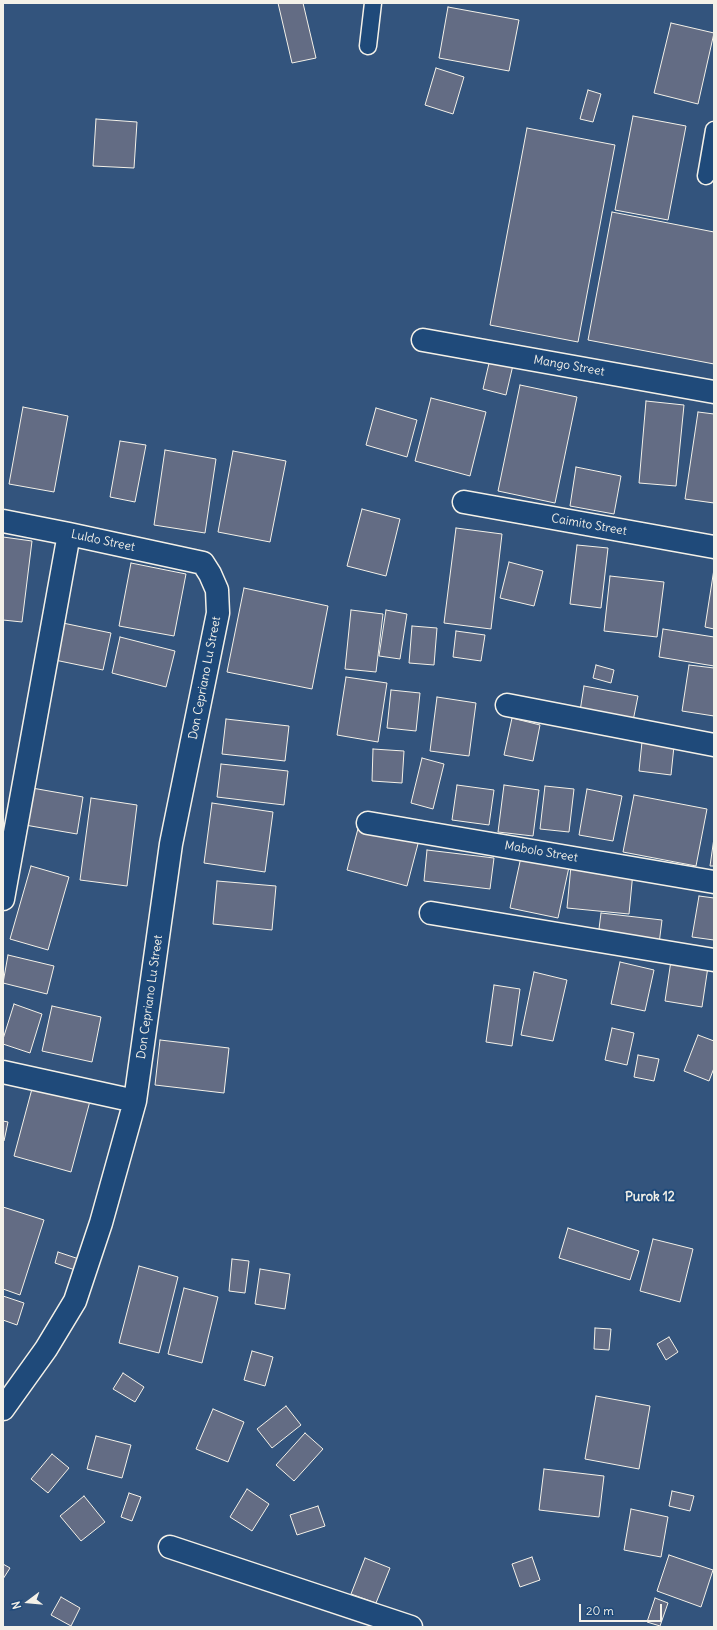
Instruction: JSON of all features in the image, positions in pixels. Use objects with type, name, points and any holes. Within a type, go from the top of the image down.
[{"type":"street","name":"Mango Street","points":[[423,340],[714,392]]},
{"type":"street","name":"Caimito Street","points":[[464,502],[714,547]]},
{"type":"street","name":"Luldo Street","points":[[3,521],[203,563]]},
{"type":"street","points":[[3,899],[69,534]]},
{"type":"street","name":"Don Cepriano Lu Street","points":[[3,1409],[46,1349],[75,1301],[101,1223],[135,1101],[172,844],[218,613],[217,590],[203,563]]},
{"type":"street","points":[[507,705],[714,745]]},
{"type":"street","name":"Mabolo Street","points":[[368,823],[714,882]]},
{"type":"street","points":[[432,913],[714,960]]},
{"type":"street","points":[[3,1072],[135,1101]]},
{"type":"street","points":[[170,1547],[411,1627]]},
{"type":"lane","points":[[368,46],[373,3]]},
{"type":"lane","points":[[706,176],[714,130]]},
{"type":"building","points":[[278,3],[303,3],[316,58],[292,63]]},
{"type":"building","points":[[448,7],[519,20],[509,71],[439,58]]},
{"type":"building","points":[[671,23],[714,33],[698,104],[654,93]]},
{"type":"building","points":[[436,68],[464,77],[453,114],[425,105]]},
{"type":"building","points":[[588,90],[601,94],[593,122],[580,119]]},
{"type":"building","points":[[633,116],[686,126],[668,220],[615,210]]},
{"type":"building","points":[[96,119],[137,122],[134,168],[93,166]]},
{"type":"building","points":[[527,128],[615,145],[578,342],[490,325]]},
{"type":"building","points":[[612,212],[714,232],[714,364],[588,340]]},
{"type":"building","points":[[490,359],[513,365],[506,395],[483,389]]},
{"type":"building","points":[[520,385],[577,397],[555,503],[498,491]]},
{"type":"building","points":[[431,398],[486,412],[470,476],[415,461]]},
{"type":"building","points":[[646,401],[684,405],[676,486],[639,483]]},
{"type":"building","points":[[23,407],[68,416],[54,492],[9,484]]},
{"type":"building","points":[[376,408],[417,420],[407,457],[366,445]]},
{"type":"building","points":[[698,412],[714,414],[714,503],[685,499]]},
{"type":"building","points":[[120,441],[146,445],[135,502],[110,497]]},
{"type":"building","points":[[165,450],[216,459],[205,533],[154,525]]},
{"type":"building","points":[[233,451],[286,461],[270,542],[218,532]]},
{"type":"building","points":[[576,467],[621,476],[614,514],[570,506]]},
{"type":"building","points":[[362,509],[400,519],[386,576],[347,566]]},
{"type":"building","points":[[456,528],[502,534],[491,629],[444,623]]},
{"type":"building","points":[[3,537],[32,541],[22,622],[3,620]]},
{"type":"building","points":[[577,545],[608,548],[601,608],[570,604]]},
{"type":"building","points":[[509,562],[543,571],[534,606],[500,598]]},
{"type":"building","points":[[131,563],[186,574],[174,636],[119,626]]},
{"type":"building","points":[[714,569],[714,629],[705,627]]},
{"type":"building","points":[[610,576],[664,582],[657,637],[604,631]]},
{"type":"building","points":[[244,588],[328,606],[312,689],[227,672]]},
{"type":"building","points":[[351,610],[383,614],[376,672],[345,669]]},
{"type":"building","points":[[386,610],[407,614],[400,659],[379,656]]},
{"type":"building","points":[[58,622],[111,633],[103,670],[50,659]]},
{"type":"building","points":[[412,626],[437,628],[434,665],[409,663]]},
{"type":"building","points":[[663,629],[714,637],[714,666],[659,657]]},
{"type":"building","points":[[456,631],[485,635],[481,661],[453,657]]},
{"type":"building","points":[[120,637],[175,651],[166,687],[112,673]]},
{"type":"building","points":[[596,665],[614,670],[611,683],[593,678]]},
{"type":"building","points":[[689,665],[714,668],[714,716],[682,711]]},
{"type":"building","points":[[346,677],[387,683],[378,742],[337,735]]},
{"type":"building","points":[[584,686],[638,696],[633,721],[580,711]]},
{"type":"building","points":[[391,690],[420,693],[416,731],[387,728]]},
{"type":"building","points":[[437,697],[476,703],[469,756],[430,751]]},
{"type":"building","points":[[512,718],[540,725],[533,761],[504,755]]},
{"type":"building","points":[[226,719],[289,726],[285,761],[222,754]]},
{"type":"building","points":[[642,742],[674,746],[671,775],[639,771]]},
{"type":"building","points":[[373,749],[404,751],[402,783],[372,781]]},
{"type":"building","points":[[422,758],[444,764],[433,809],[411,803]]},
{"type":"building","points":[[221,764],[288,771],[284,805],[217,797]]},
{"type":"building","points":[[457,785],[494,790],[489,825],[452,820]]},
{"type":"building","points":[[504,785],[539,790],[533,836],[498,832]]},
{"type":"building","points":[[545,786],[574,789],[569,832],[540,829]]},
{"type":"building","points":[[32,788],[83,797],[77,834],[25,825]]},
{"type":"building","points":[[587,789],[622,796],[613,841],[579,835]]},
{"type":"building","points":[[634,795],[707,809],[696,866],[623,852]]},
{"type":"building","points":[[91,798],[137,805],[127,886],[80,880]]},
{"type":"building","points":[[212,803],[273,812],[265,872],[204,863]]},
{"type":"building","points":[[359,825],[419,840],[407,886],[347,870]]},
{"type":"building","points":[[714,838],[714,866],[710,866]]},
{"type":"building","points":[[427,850],[494,858],[490,889],[424,881]]},
{"type":"building","points":[[521,857],[569,867],[558,918],[510,908]]},
{"type":"building","points":[[31,866],[69,877],[48,950],[10,939]]},
{"type":"building","points":[[571,866],[633,872],[629,914],[567,908]]},
{"type":"building","points":[[217,881],[276,886],[272,930],[213,924]]},
{"type":"building","points":[[699,896],[714,898],[714,940],[692,937]]},
{"type":"building","points":[[601,913],[662,920],[659,944],[598,937]]},
{"type":"building","points":[[672,954],[709,960],[702,1007],[665,1001]]},
{"type":"building","points":[[8,955],[54,966],[47,994],[3,983]]},
{"type":"building","points":[[620,962],[654,970],[645,1011],[611,1004]]},
{"type":"building","points":[[534,972],[567,980],[553,1041],[521,1035]]},
{"type":"building","points":[[494,985],[520,989],[512,1046],[486,1042]]},
{"type":"building","points":[[14,1004],[42,1014],[30,1053],[3,1044],[3,1039]]},
{"type":"building","points":[[52,1006],[101,1017],[92,1062],[42,1051]]},
{"type":"building","points":[[612,1028],[634,1033],[627,1065],[605,1060]]},
{"type":"building","points":[[698,1035],[714,1041],[714,1068],[709,1081],[684,1071]]},
{"type":"building","points":[[160,1040],[229,1048],[224,1093],[155,1085]]},
{"type":"building","points":[[638,1055],[659,1059],[654,1081],[634,1077]]},
{"type":"building","points":[[33,1085],[90,1101],[71,1172],[14,1156]]},
{"type":"building","points":[[3,1121],[8,1122],[4,1141],[3,1141]]},
{"type":"building","points":[[3,1207],[44,1220],[20,1295],[3,1289]]},
{"type":"building","points":[[568,1228],[639,1251],[630,1280],[559,1258]]},
{"type":"building","points":[[653,1239],[693,1249],[680,1302],[640,1291]]},
{"type":"building","points":[[58,1252],[82,1260],[78,1271],[55,1263]]},
{"type":"building","points":[[232,1259],[249,1261],[245,1293],[229,1291]]},
{"type":"building","points":[[139,1266],[178,1277],[159,1353],[119,1343]]},
{"type":"building","points":[[260,1269],[290,1274],[285,1309],[255,1304]]},
{"type":"building","points":[[184,1288],[218,1297],[202,1363],[168,1354]]},
{"type":"building","points":[[3,1296],[24,1303],[17,1325],[3,1320]]},
{"type":"building","points":[[595,1328],[611,1329],[609,1350],[594,1349]]},
{"type":"building","points":[[669,1337],[678,1352],[666,1360],[657,1344]]},
{"type":"building","points":[[252,1351],[273,1357],[265,1386],[244,1380]]},
{"type":"building","points":[[123,1373],[144,1387],[135,1402],[113,1389]]},
{"type":"building","points":[[596,1396],[650,1406],[639,1469],[585,1459]]},
{"type":"building","points":[[286,1406],[301,1425],[272,1448],[257,1429]]},
{"type":"building","points":[[213,1409],[244,1422],[228,1462],[196,1449]]},
{"type":"building","points":[[305,1433],[323,1449],[294,1481],[276,1465]]},
{"type":"building","points":[[96,1436],[131,1445],[122,1478],[87,1469]]},
{"type":"building","points":[[52,1454],[69,1468],[48,1493],[31,1479]]},
{"type":"building","points":[[544,1469],[604,1476],[599,1517],[539,1510]]},
{"type":"building","points":[[247,1489],[269,1504],[252,1531],[230,1517]]},
{"type":"building","points":[[672,1491],[694,1496],[690,1511],[669,1506]]},
{"type":"building","points":[[129,1493],[141,1497],[132,1521],[121,1517]]},
{"type":"building","points":[[84,1496],[105,1522],[81,1541],[60,1516]]},
{"type":"building","points":[[318,1506],[325,1526],[297,1535],[290,1515]]},
{"type":"building","points":[[631,1509],[668,1517],[661,1557],[624,1550]]},
{"type":"building","points":[[669,1555],[713,1570],[701,1607],[657,1591]]},
{"type":"building","points":[[532,1557],[540,1580],[520,1587],[512,1564]]},
{"type":"building","points":[[365,1558],[390,1568],[376,1603],[351,1594]]},
{"type":"building","points":[[3,1564],[10,1568],[3,1579]]},
{"type":"building","points":[[61,1597],[80,1608],[71,1626],[51,1615]]},
{"type":"building","points":[[655,1598],[668,1603],[660,1626],[647,1622]]},
{"type":"district","name":"Purok 12","points":[[650,1197]]}]
